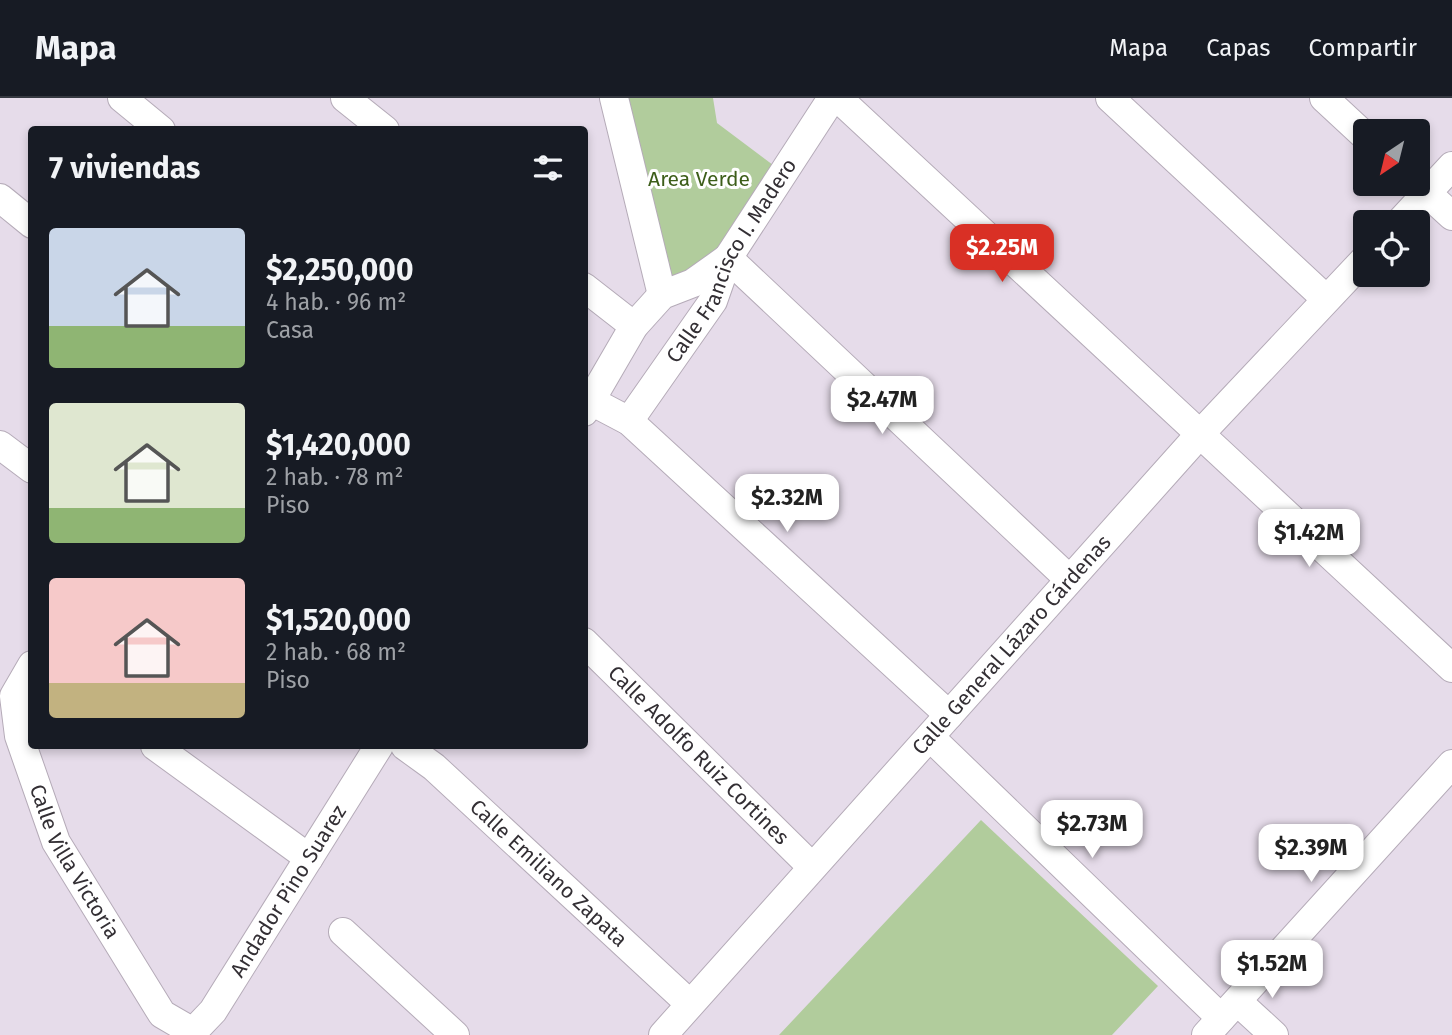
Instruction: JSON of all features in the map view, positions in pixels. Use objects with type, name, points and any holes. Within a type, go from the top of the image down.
[{"type":"street","points":[[122,98],[156,126]]},
{"type":"street","points":[[345,98],[379,126]]},
{"type":"street","points":[[1110,98],[1326,299]]},
{"type":"street","points":[[1324,98],[1353,125]]},
{"type":"street","points":[[611,101],[662,295]]},
{"type":"street","points":[[826,101],[1200,434],[1452,668]]},
{"type":"street","name":"Calle Francisco I. Madero","points":[[629,421],[713,301],[728,257],[826,101]]},
{"type":"street","points":[[1430,183],[1452,166]]},
{"type":"street","points":[[1430,196],[1452,216]]},
{"type":"street","points":[[0,198],[28,221]]},
{"type":"street","points":[[949,715],[629,421],[588,406],[634,326],[662,295],[693,283],[728,257],[1069,579]]},
{"type":"street","name":"Calle General Lázaro Cárdenas","points":[[663,1035],[1069,579],[1353,271]]},
{"type":"street","points":[[588,290],[634,326]]},
{"type":"street","points":[[0,445],[28,466]]},
{"type":"street","name":"Calle Adolfo Ruiz Cortines","points":[[588,646],[812,867]]},
{"type":"street","name":"Calle Villa Victoria","points":[[28,672],[14,696],[19,736],[57,842],[162,1014],[193,1032]]},
{"type":"street","points":[[930,737],[1222,1018],[1274,1035]]},
{"type":"street","points":[[159,749],[309,858]]},
{"type":"street","name":"Andador Pino Suarez","points":[[193,1032],[213,1011],[377,749]]},
{"type":"street","name":"Calle Emiliano Zapata","points":[[409,749],[434,767],[690,1004]]},
{"type":"street","points":[[1222,1018],[1452,764]]},
{"type":"street","points":[[343,932],[455,1035]]},
{"type":"green space","name":"Area Verde","points":[[626,98],[713,98],[717,123],[773,165],[718,259],[663,285]]},
{"type":"green space","points":[[981,820],[1158,986],[1112,1035],[779,1035]]}]
